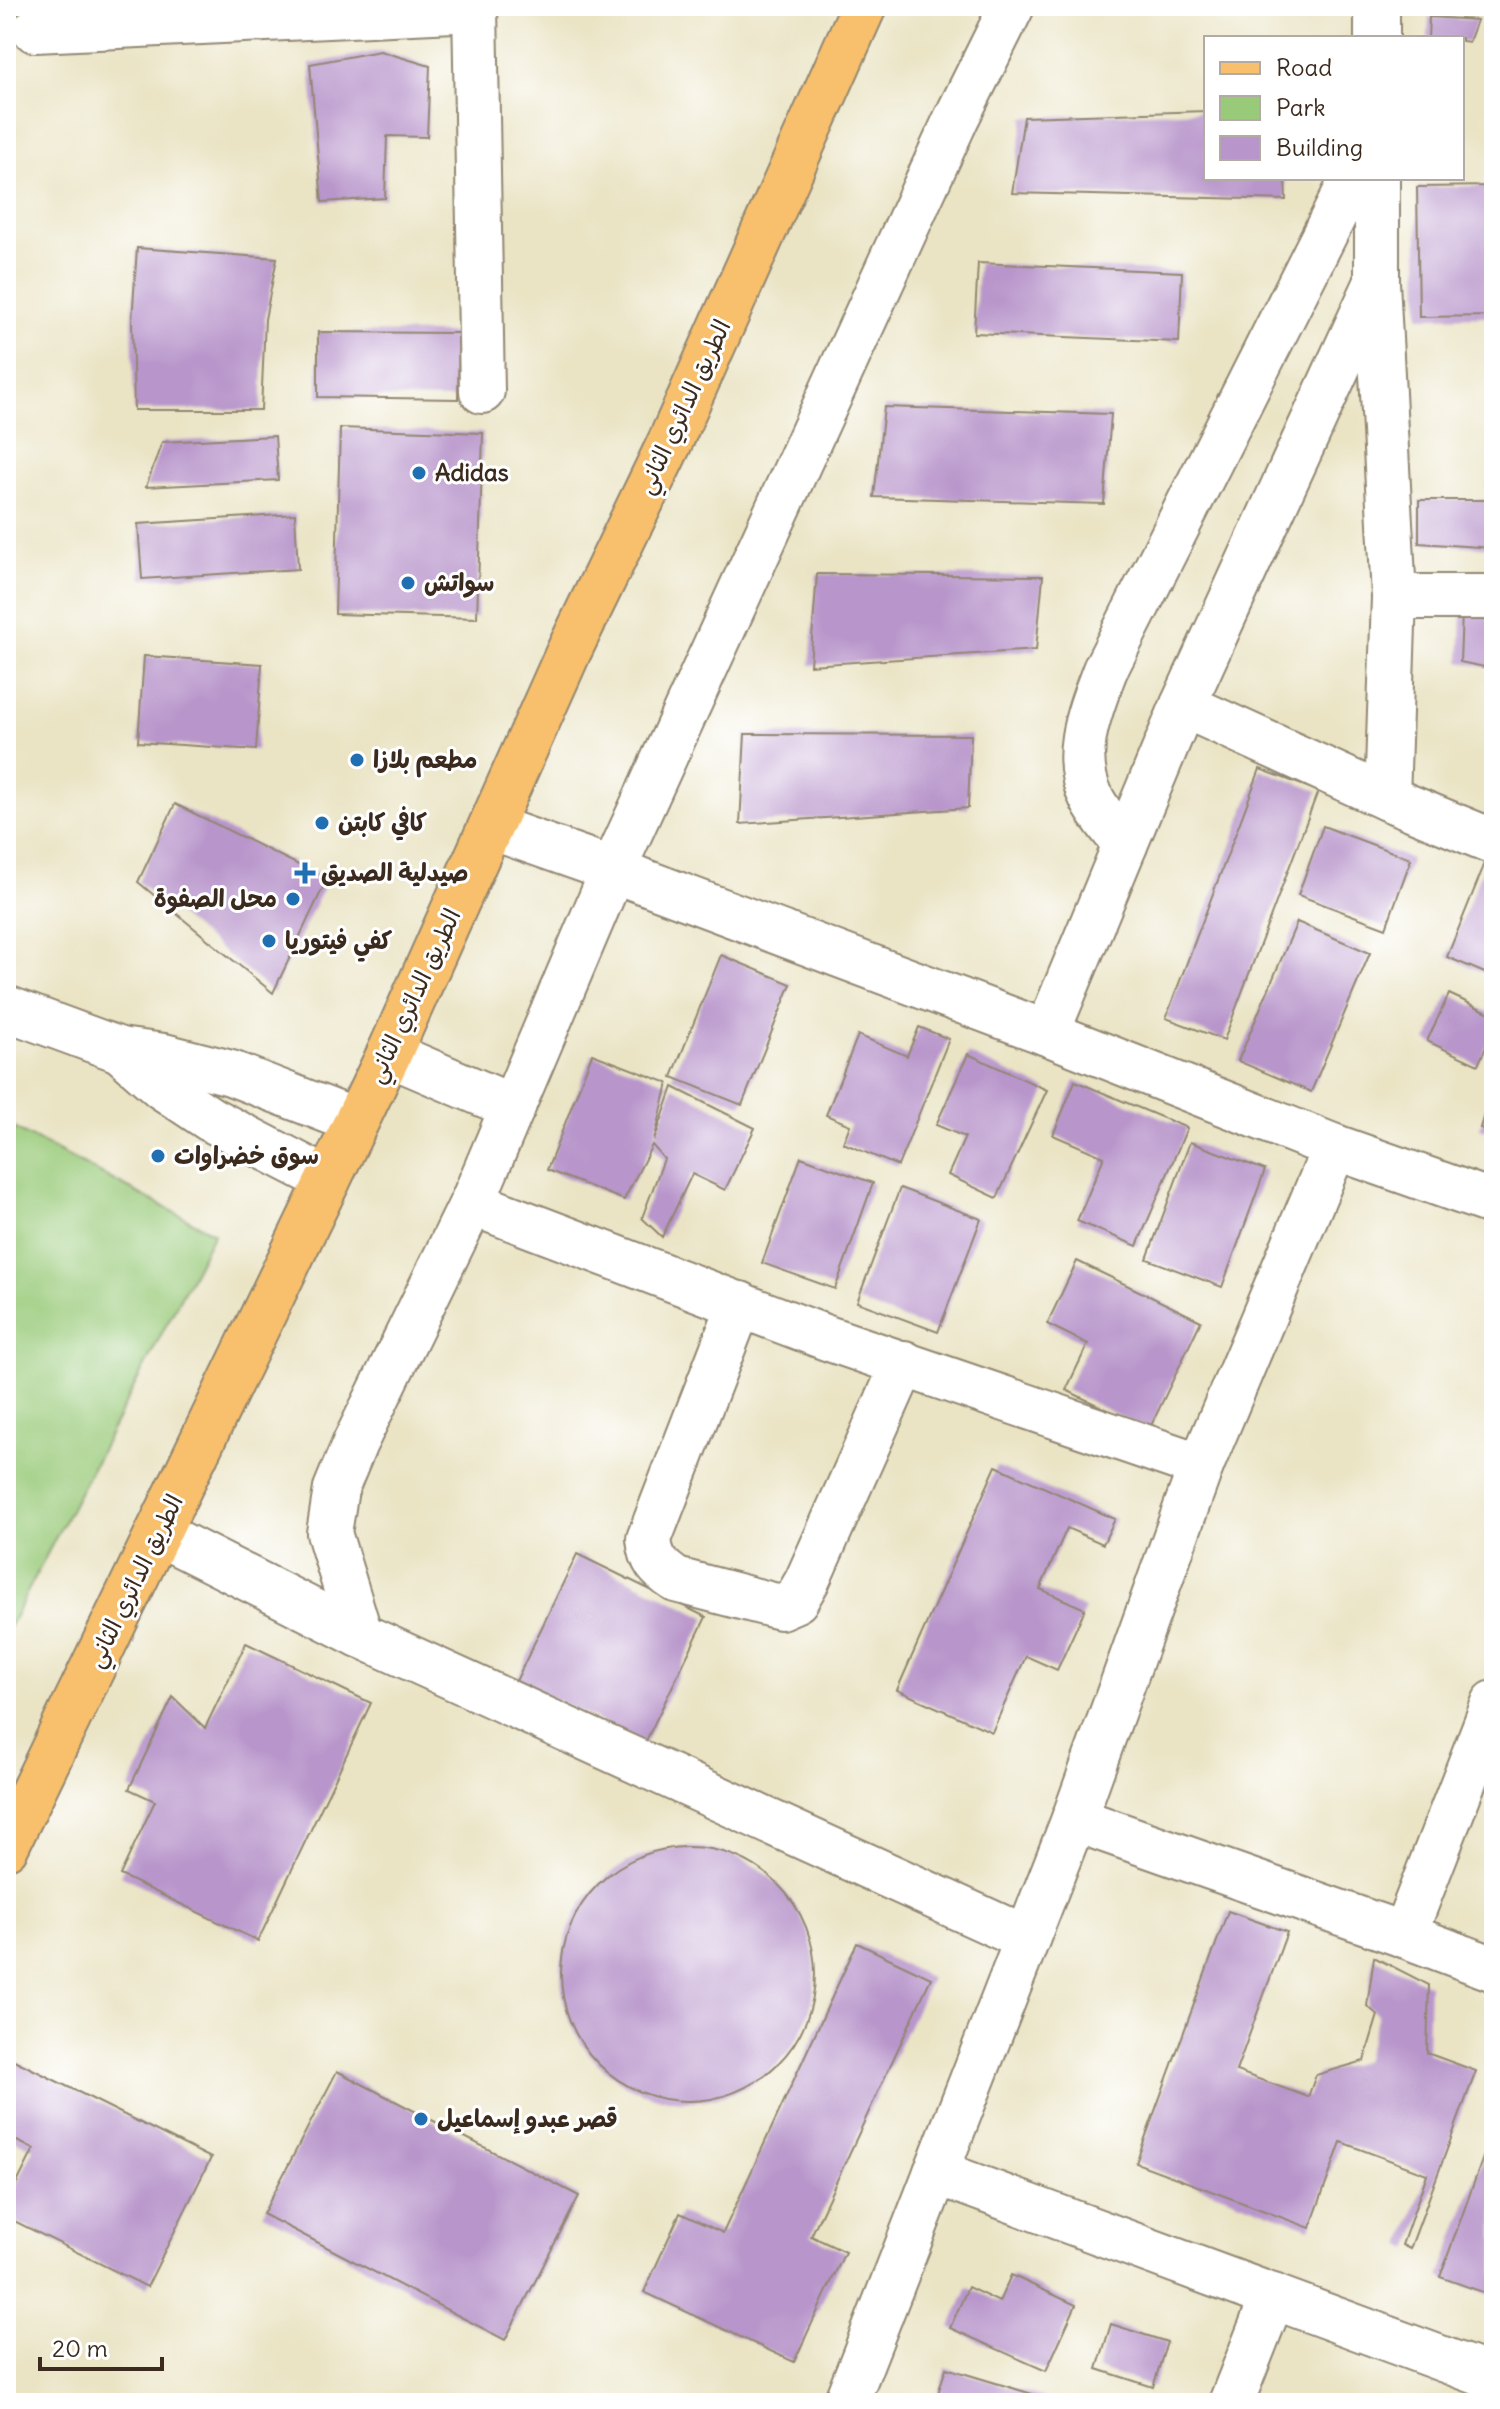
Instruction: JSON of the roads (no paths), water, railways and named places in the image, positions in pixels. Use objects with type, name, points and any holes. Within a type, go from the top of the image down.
[{"type":"main road","name":"الطريق الدائري الثاني","points":[[6,1847],[15,1804],[158,1533],[389,1054],[568,653],[670,442],[864,6]]},
{"type":"street","points":[[360,1635],[329,1533],[336,1489],[355,1443],[472,1203],[613,870],[956,119],[1012,6]]},
{"type":"street","points":[[1377,6],[1377,36]]},
{"type":"street","points":[[35,30],[475,8],[482,391]]},
{"type":"street","points":[[1125,845],[1091,797],[1083,768],[1083,728],[1105,670],[1352,180]]},
{"type":"street","points":[[1377,180],[1377,282],[1394,597],[1387,798]]},
{"type":"street","points":[[1047,1033],[1183,705],[1377,282]]},
{"type":"street","points":[[1394,597],[1494,597]]},
{"type":"street","points":[[1183,705],[1387,798],[1494,842]]},
{"type":"street","points":[[491,827],[1047,1033],[1335,1147],[1494,1203]]},
{"type":"street","points":[[6,1008],[120,1050],[164,1056],[231,1073],[355,1121]]},
{"type":"street","points":[[120,1050],[162,1087],[210,1119],[328,1180]]},
{"type":"street","points":[[389,1054],[513,1107]]},
{"type":"street","points":[[846,2403],[1074,1819],[1201,1466],[1335,1147]]},
{"type":"street","points":[[472,1203],[827,1338],[1201,1466]]},
{"type":"street","points":[[740,1304],[649,1539],[651,1557],[662,1571],[676,1580],[780,1607],[796,1600],[904,1363]]},
{"type":"street","points":[[158,1533],[360,1635],[1027,1939]]},
{"type":"street","points":[[1404,1935],[1494,1703]]},
{"type":"street","points":[[1074,1819],[1494,1969]]},
{"type":"street","points":[[936,2172],[1494,2378]]},
{"type":"street","points":[[1231,2403],[1273,2296]]},
{"type":"place","name":"Adidas","points":[[419,473]]},
{"type":"place","name":"سواتش","points":[[408,583]]},
{"type":"place","name":"مطعم بلازا","points":[[357,760]]},
{"type":"place","name":"كافي كابتن","points":[[322,823]]},
{"type":"place","name":"صيدلية الصديق","points":[[305,873]]},
{"type":"place","name":"محل الصفوة","points":[[293,899]]},
{"type":"place","name":"كفي فيتوريا","points":[[269,941]]},
{"type":"place","name":"سوق خضراوات","points":[[158,1156]]},
{"type":"place","name":"قصر عبدو إسماعيل","points":[[421,2119]]}]
